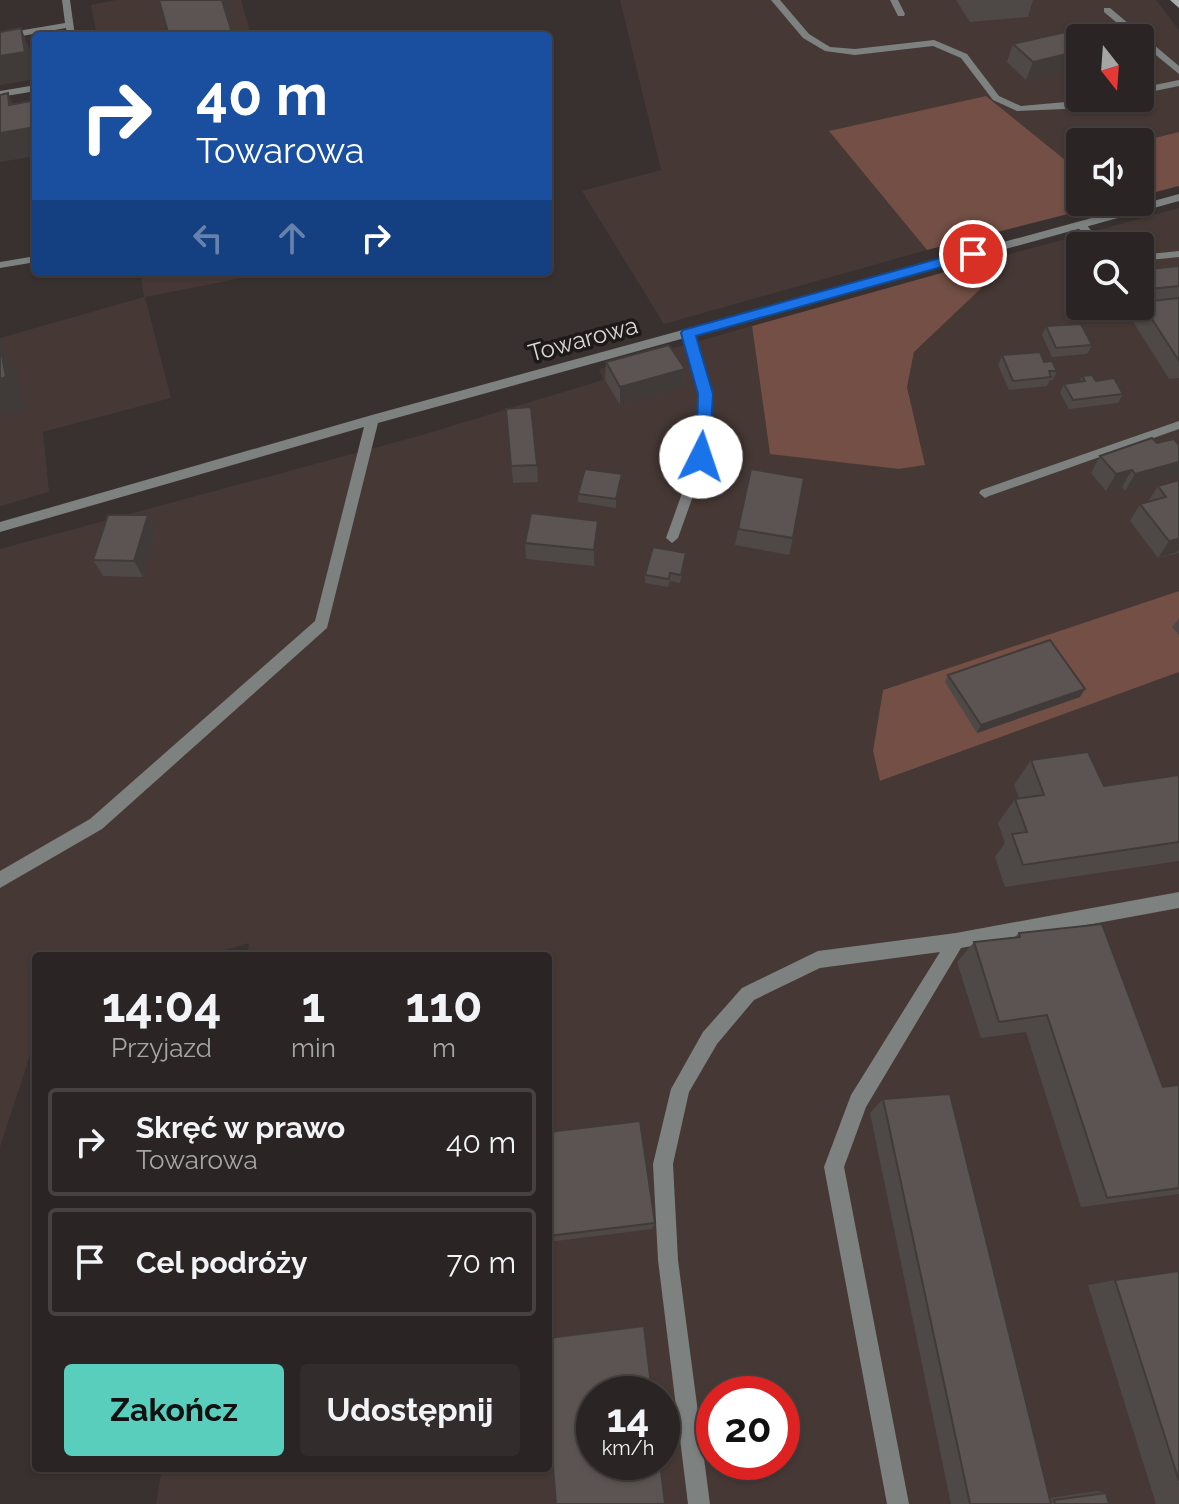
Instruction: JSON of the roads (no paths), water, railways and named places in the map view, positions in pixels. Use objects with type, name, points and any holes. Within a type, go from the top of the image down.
[{"type":"street","name":"Towarowa","points":[[0,527],[372,420],[1179,197]]},
{"type":"street","points":[[0,880],[96,824],[322,624],[372,420]]},
{"type":"street","points":[[699,1504],[668,1260],[663,1164],[680,1089],[710,1038],[748,994],[818,960],[956,941],[1179,900]]},
{"type":"street","points":[[898,1504],[834,1167],[858,1102],[956,941]]},
{"type":"lane","points":[[66,0],[70,31]]},
{"type":"lane","points":[[775,0],[806,36],[828,49],[855,52],[934,43],[964,56],[996,98],[1020,109],[1066,106]]},
{"type":"lane","points":[[894,0],[901,14]]},
{"type":"lane","points":[[1107,10],[1179,71]]},
{"type":"lane","points":[[0,37],[32,34]]},
{"type":"lane","points":[[1154,88],[1179,83]]},
{"type":"lane","points":[[0,94],[32,89]]},
{"type":"lane","points":[[1081,225],[1087,232]]},
{"type":"lane","points":[[1154,257],[1179,254]]},
{"type":"lane","points":[[0,265],[32,260]]},
{"type":"lane","points":[[672,538],[701,457],[703,441],[706,394],[688,333]]},
{"type":"lane","points":[[985,493],[1179,425]]}]
